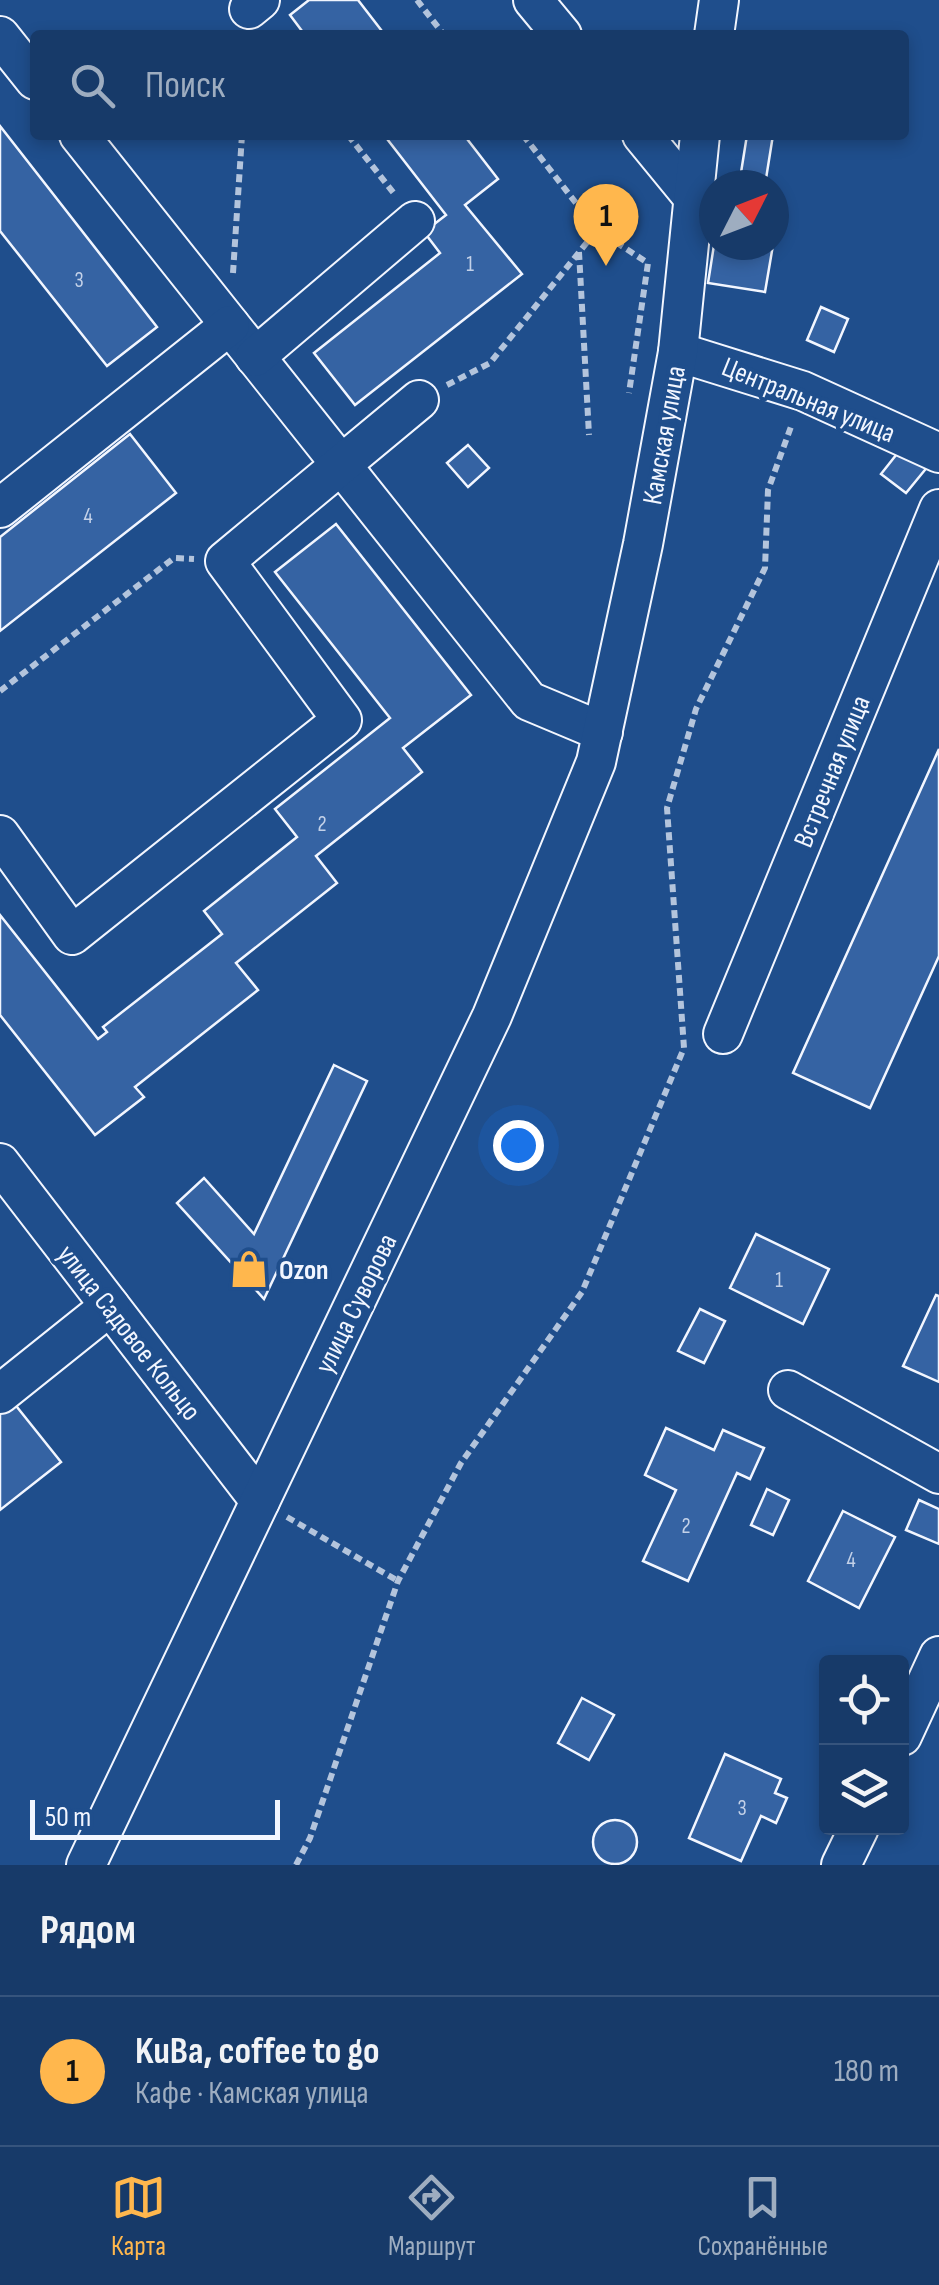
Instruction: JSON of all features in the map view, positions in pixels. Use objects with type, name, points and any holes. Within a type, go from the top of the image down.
[{"type":"street","points":[[533,0],[558,30]]},
{"type":"street","points":[[715,30],[719,0]]},
{"type":"street","points":[[0,36],[30,74]]},
{"type":"street","points":[[83,140],[529,701],[603,732]]},
{"type":"street","points":[[646,140],[692,196]]},
{"type":"street","name":"Камская улица","points":[[603,732],[678,352],[699,140]]},
{"type":"street","points":[[254,356],[415,220]]},
{"type":"street","points":[[0,508],[230,325]]},
{"type":"street","name":"Центральная улица","points":[[678,352],[804,391],[939,452]]},
{"type":"street","points":[[0,836],[72,935],[342,720],[224,560],[419,400]]},
{"type":"street","name":"Встречная улица","points":[[722,1034],[939,508]]},
{"type":"street","name":"улица Суворова","points":[[86,1865],[492,1016],[596,762],[603,732]]},
{"type":"street","name":"улица Садовое Кольцо","points":[[0,1163],[260,1501]]},
{"type":"street","points":[[0,1394],[110,1306]]},
{"type":"street","points":[[788,1390],[939,1474]]},
{"type":"street","points":[[909,1721],[939,1656]]},
{"type":"street","points":[[841,1865],[856,1835]]},
{"type":"path","points":[[417,0],[440,30]]},
{"type":"path","points":[[230,325],[242,140]]},
{"type":"path","points":[[352,140],[415,220]]},
{"type":"path","points":[[526,140],[597,230],[648,263],[629,393]]},
{"type":"path","points":[[419,400],[490,363],[597,230]]},
{"type":"path","points":[[579,252],[589,435]]},
{"type":"path","points":[[296,1865],[310,1838],[398,1581],[461,1463],[582,1292],[684,1048],[667,808],[696,709],[766,568],[768,490],[804,391]]},
{"type":"path","points":[[0,691],[174,558],[224,560]]},
{"type":"path","points":[[260,1501],[398,1581]]},
{"type":"building","points":[[309,0],[358,0],[381,30],[301,30],[290,15]]},
{"type":"building","points":[[0,126],[157,327],[107,366],[0,231]]},
{"type":"building","points":[[388,140],[468,140],[498,179],[465,205],[522,274],[355,405],[314,353],[440,253],[424,232],[446,215]]},
{"type":"building","points":[[746,140],[772,140],[767,170],[741,170]]},
{"type":"building","points":[[712,260],[770,260],[765,292],[708,283]]},
{"type":"building","points":[[821,307],[848,319],[834,352],[807,340]]},
{"type":"building","points":[[130,434],[176,493],[0,631],[0,537]]},
{"type":"building","points":[[468,445],[489,468],[468,487],[447,463]]},
{"type":"building","points":[[904,445],[929,465],[906,493],[881,474]]},
{"type":"building","points":[[336,524],[471,695],[403,748],[422,772],[316,856],[337,883],[236,963],[258,990],[135,1087],[144,1097],[95,1135],[0,1015],[0,915],[98,1039],[107,1032],[103,1027],[222,934],[204,911],[297,837],[275,809],[390,718],[275,572]]},
{"type":"building","points":[[939,749],[939,956],[870,1108],[793,1073]]},
{"type":"building","points":[[334,1065],[367,1081],[264,1299],[177,1203],[204,1178],[254,1234]]},
{"type":"building","points":[[756,1234],[829,1269],[803,1324],[730,1288]]},
{"type":"building","points":[[936,1295],[939,1296],[939,1382],[903,1366]]},
{"type":"building","points":[[700,1309],[725,1321],[704,1363],[678,1351]]},
{"type":"building","points":[[13,1402],[61,1462],[0,1510],[0,1412]]},
{"type":"building","points":[[666,1428],[714,1450],[723,1430],[764,1448],[750,1479],[737,1473],[688,1581],[643,1561],[676,1490],[645,1475]]},
{"type":"building","points":[[767,1489],[789,1500],[773,1535],[751,1525]]},
{"type":"building","points":[[919,1500],[939,1509],[939,1544],[906,1530]]},
{"type":"building","points":[[843,1511],[895,1537],[859,1608],[808,1581]]},
{"type":"building","points":[[582,1698],[614,1715],[589,1760],[558,1743]]},
{"type":"building","points":[[725,1754],[781,1779],[775,1793],[787,1798],[776,1823],[761,1816],[741,1861],[689,1838]]},
{"type":"building","points":[[615,1820],[631,1826],[637,1842],[631,1858],[615,1864],[599,1858],[593,1842],[599,1826]]},
{"type":"place","name":"KuBa, coffee to go","points":[[606,266]]},
{"type":"place","name":"Ozon","points":[[249,1269]]}]
